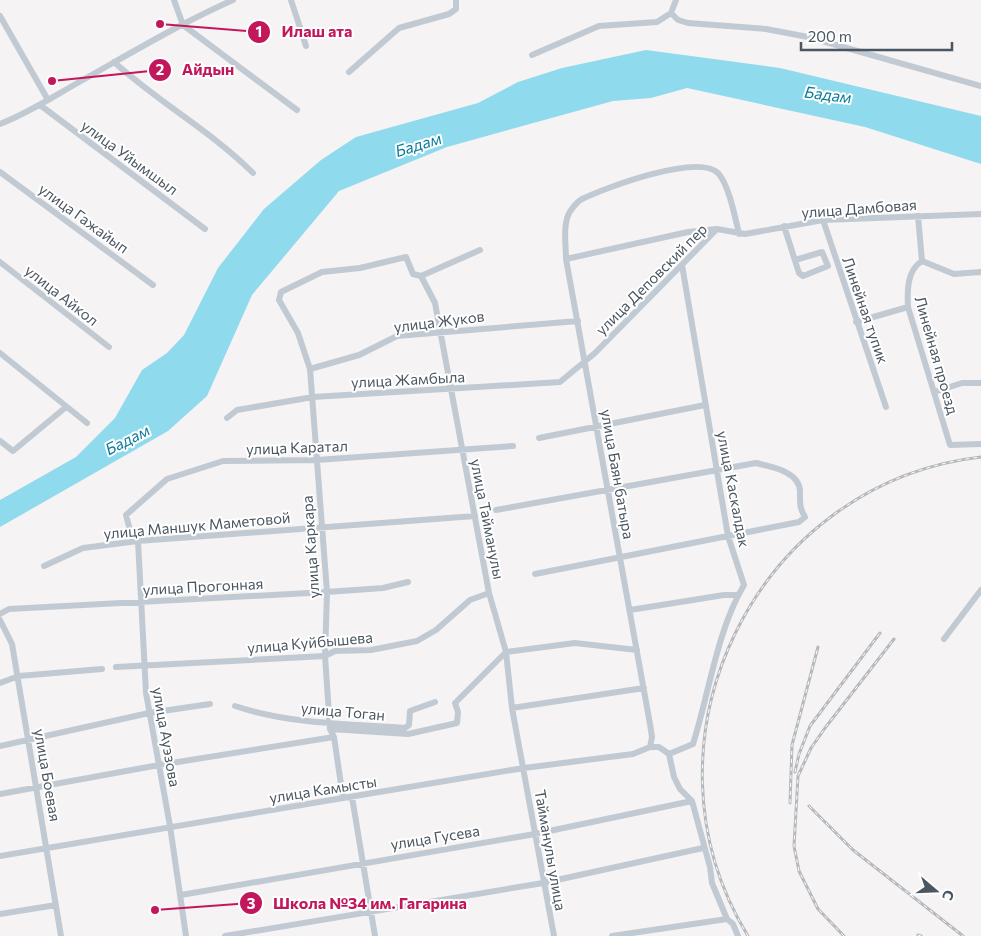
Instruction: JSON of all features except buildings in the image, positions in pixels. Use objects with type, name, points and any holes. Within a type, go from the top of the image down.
[{"type":"street","points":[[174,0],[183,25],[297,110]]},
{"type":"street","points":[[0,124],[18,117],[114,62],[233,0]]},
{"type":"street","points":[[291,0],[306,46]]},
{"type":"street","points":[[349,72],[399,28],[449,14],[456,9],[456,0]]},
{"type":"street","points":[[532,55],[599,26],[657,22],[671,13],[676,0]]},
{"type":"street","points":[[671,13],[678,20],[688,23],[766,29],[808,37],[981,86]]},
{"type":"street","points":[[0,16],[48,100]]},
{"type":"street","points":[[114,62],[138,84],[235,154],[253,173]]},
{"type":"street","name":"улица Уйымшыл","points":[[40,105],[205,229]]},
{"type":"street","name":"улица Баян батыра","points":[[650,746],[652,737],[644,688],[566,259],[567,224],[570,212],[580,200],[658,172],[682,167],[706,168],[716,171],[724,182],[739,234]]},
{"type":"street","name":"улица Гажайып","points":[[0,172],[153,285]]},
{"type":"street","name":"улица Дамбовая","points":[[739,234],[823,220],[981,214]]},
{"type":"street","points":[[918,216],[922,260],[954,274],[981,272]]},
{"type":"street","name":"Линейная тупик","points":[[823,220],[886,407]]},
{"type":"street","points":[[784,226],[799,274],[803,276],[828,266],[822,252],[795,260]]},
{"type":"street","points":[[566,259],[688,232],[717,229]]},
{"type":"street","name":"улица Деповский пер","points":[[586,361],[717,229],[739,234]]},
{"type":"street","points":[[421,276],[480,250]]},
{"type":"street","name":"улица Тайманулы","points":[[279,300],[281,292],[322,272],[360,268],[406,257],[413,274],[421,276],[435,303],[489,593],[506,652],[512,708],[524,768]]},
{"type":"street","name":"Линейная проезд","points":[[922,260],[916,264],[906,290],[908,306],[950,445],[981,444]]},
{"type":"street","name":"улица Айкол","points":[[0,262],[109,347]]},
{"type":"street","name":"улица Каскалдак","points":[[669,754],[693,744],[715,661],[738,595],[744,585],[728,536],[682,265]]},
{"type":"street","name":"улица Каркара","points":[[279,300],[298,333],[310,369],[327,592],[325,656],[329,725],[334,737],[343,798]]},
{"type":"street","points":[[856,322],[908,306]]},
{"type":"street","name":"улица Жуков","points":[[310,369],[359,356],[396,336],[578,321]]},
{"type":"street","points":[[0,353],[87,423]]},
{"type":"street","name":"улица Жамбыла","points":[[227,418],[237,410],[313,397],[560,382],[586,361]]},
{"type":"street","points":[[934,392],[962,383],[981,383]]},
{"type":"street","points":[[539,438],[705,405]]},
{"type":"street","points":[[0,441],[13,451],[66,407]]},
{"type":"street","name":"улица Каратал","points":[[135,542],[126,515],[167,479],[223,461],[317,460],[513,446]]},
{"type":"street","points":[[496,510],[756,463],[782,470],[797,481],[800,488],[799,507],[805,517],[799,522],[535,574]]},
{"type":"street","name":"улица Маншук Маметовой","points":[[44,566],[83,548],[135,542],[475,516]]},
{"type":"street","name":"улица Ауэзова","points":[[135,542],[142,602],[144,664],[149,713],[170,826],[186,936]]},
{"type":"street","name":"улица Прогонная","points":[[0,614],[9,609],[327,592],[383,588],[408,582]]},
{"type":"street","points":[[944,639],[981,590]]},
{"type":"street","name":"улица Куйбышева","points":[[116,667],[144,664],[325,656],[336,651],[371,650],[417,641],[436,630],[470,600],[489,593]]},
{"type":"street","points":[[630,610],[724,595],[738,595]]},
{"type":"street","name":"улица Боевая","points":[[0,620],[12,644],[19,676],[61,936]]},
{"type":"street","points":[[329,725],[408,734],[457,723],[458,712],[455,702],[506,652],[575,643],[637,650]]},
{"type":"street","points":[[0,683],[19,676],[102,669]]},
{"type":"street","points":[[512,708],[644,688]]},
{"type":"street","name":"улица Тоган","points":[[235,706],[260,714],[329,725],[405,728],[409,725],[410,711],[435,702]]},
{"type":"street","points":[[0,746],[28,738],[149,713],[210,704]]},
{"type":"street","points":[[0,794],[159,765],[334,737]]},
{"type":"street","points":[[650,746],[659,747],[669,754],[674,777],[680,789],[692,801],[712,883],[727,919],[733,924],[738,936]]},
{"type":"street","name":"улица Камысты","points":[[0,856],[524,768],[633,754],[650,746]]},
{"type":"street","name":"Тайманулы улица","points":[[524,768],[543,884],[554,936]]},
{"type":"street","points":[[352,797],[375,936]]},
{"type":"street","name":"улица Гусева","points":[[181,894],[535,834],[692,801]]},
{"type":"street","points":[[226,936],[543,884],[704,848]]},
{"type":"street","points":[[0,914],[56,905]]},
{"type":"street","points":[[612,936],[727,919]]},
{"type":"water","name":"Бадам","points":[[646,50],[780,68],[981,116],[981,164],[865,127],[687,88],[651,98],[613,101],[447,147],[339,191],[252,295],[207,396],[168,431],[0,527],[0,500],[76,457],[115,418],[142,370],[167,353],[184,335],[218,268],[264,209],[321,160],[356,137],[478,103],[518,82],[562,68]]},
{"type":"railway","points":[[748,936],[715,861],[702,783],[710,706],[735,634],[777,569],[833,516],[901,477],[981,457]]},
{"type":"railway","points":[[795,772],[799,754],[810,726],[880,633]]},
{"type":"railway","points":[[844,936],[818,909],[799,871],[794,846],[798,776],[811,748],[825,728],[894,639]]},
{"type":"railway","points":[[790,803],[792,745],[818,647]]},
{"type":"railway","points":[[809,806],[853,850],[963,936]]},
{"type":"place","name":"Илаш ата","points":[[160,24]]},
{"type":"place","name":"Айдын","points":[[52,81]]},
{"type":"place","name":"Школа №34 им. Гагарина","points":[[155,910]]}]
